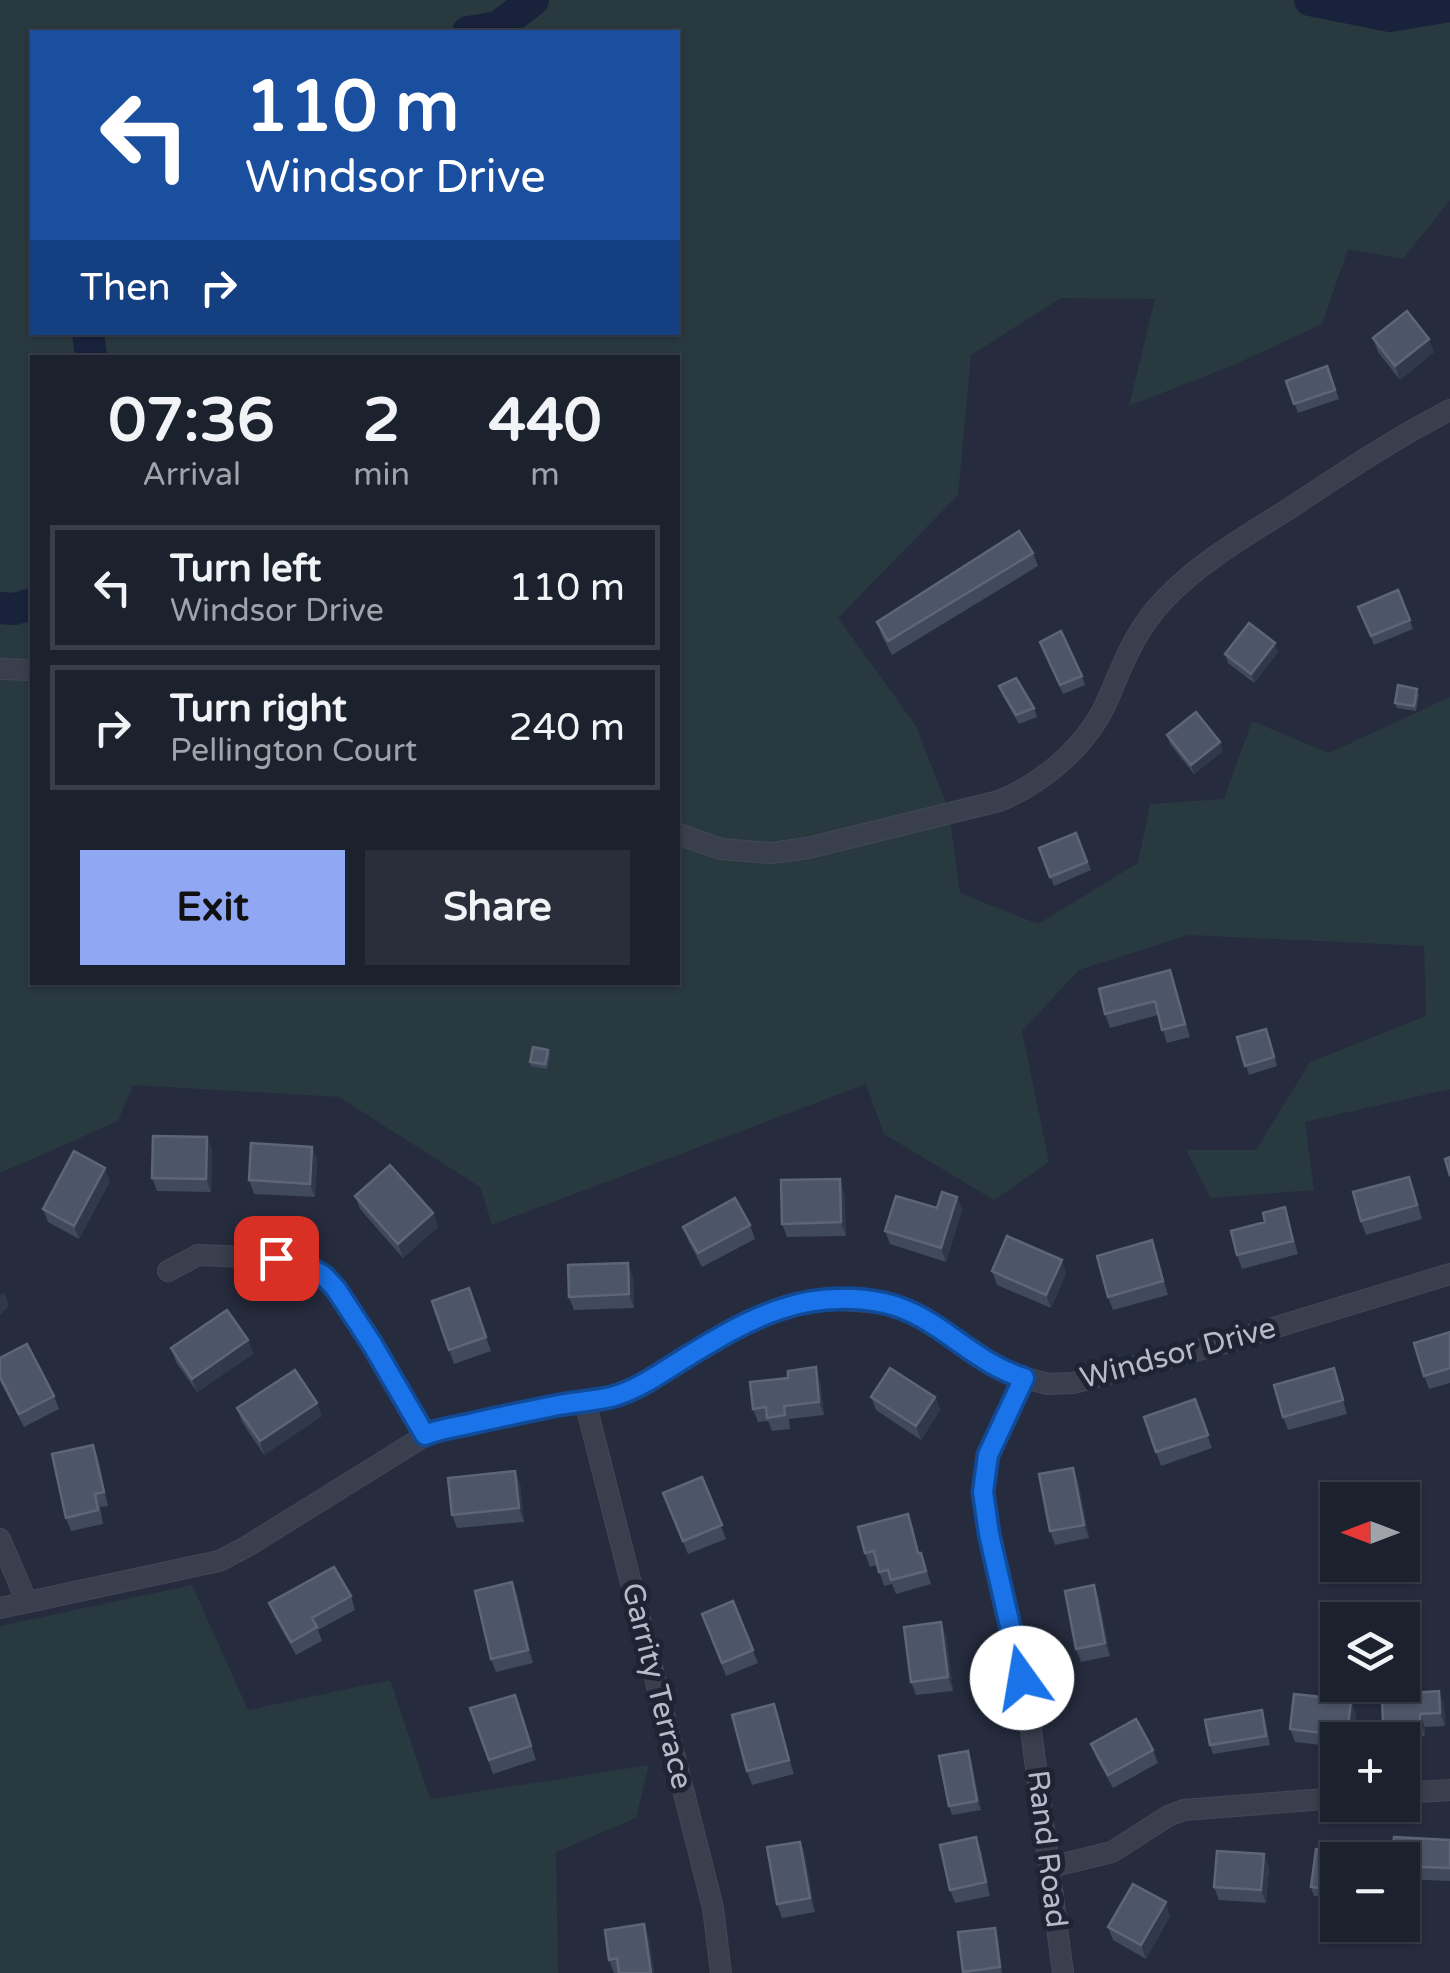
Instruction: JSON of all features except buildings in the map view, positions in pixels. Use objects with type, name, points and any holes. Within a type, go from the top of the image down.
[{"type":"street","points":[[680,835],[721,848],[771,854],[825,844],[1022,791],[1044,778],[1095,724],[1126,652],[1162,602],[1190,576],[1393,442],[1450,410]]},
{"type":"street","points":[[0,669],[30,670]]},
{"type":"street","points":[[168,1270],[198,1255],[276,1258],[302,1262],[316,1270],[336,1289],[425,1435]]},
{"type":"street","name":"Windsor Drive","points":[[0,1608],[219,1561],[425,1435],[613,1396],[643,1384],[747,1321],[789,1305],[826,1300],[904,1308],[998,1368],[1048,1384],[1072,1384],[1221,1344],[1450,1274]]},
{"type":"street","name":"Rand Road","points":[[1024,1378],[988,1455],[983,1492],[1029,1715],[1063,1973]]},
{"type":"street","name":"Garrity Terrace","points":[[585,1401],[713,1908],[721,1973]]},
{"type":"street","points":[[0,1539],[27,1602]]},
{"type":"street","points":[[1420,1792],[1450,1790]]},
{"type":"street","points":[[1050,1867],[1112,1852],[1184,1810],[1320,1799]]},
{"type":"shaded area","points":[[0,0],[1450,0],[1450,200],[1403,259],[1348,249],[1322,324],[1236,364],[1129,406],[1155,299],[1061,298],[971,355],[958,495],[838,618],[916,726],[949,811],[960,893],[1038,924],[1138,863],[1150,804],[1224,799],[1252,721],[1329,753],[1450,697],[1450,1089],[1305,1122],[1314,1190],[1211,1198],[1186,1150],[1256,1150],[1310,1062],[1426,1016],[1424,946],[1188,935],[1079,970],[1022,1031],[1049,1162],[994,1200],[884,1134],[866,1084],[492,1225],[480,1187],[339,1097],[133,1085],[118,1121],[0,1173]]},
{"type":"shaded area","points":[[192,1585],[248,1710],[390,1680],[430,1799],[649,1765],[636,1818],[556,1852],[558,1973],[0,1973],[0,1626]]},
{"type":"waterway","points":[[480,30],[498,27],[533,0]]},
{"type":"waterway","points":[[1310,0],[1390,16],[1450,6]]},
{"type":"waterway","points":[[88,335],[91,355]]},
{"type":"waterway","points":[[0,608],[30,605]]},
{"type":"route","points":[[276,1258],[302,1262],[336,1289],[425,1435],[613,1396],[643,1384],[747,1321],[789,1305],[851,1299],[904,1308],[923,1318],[998,1368],[1024,1378],[988,1455],[983,1492],[1022,1678]]}]
